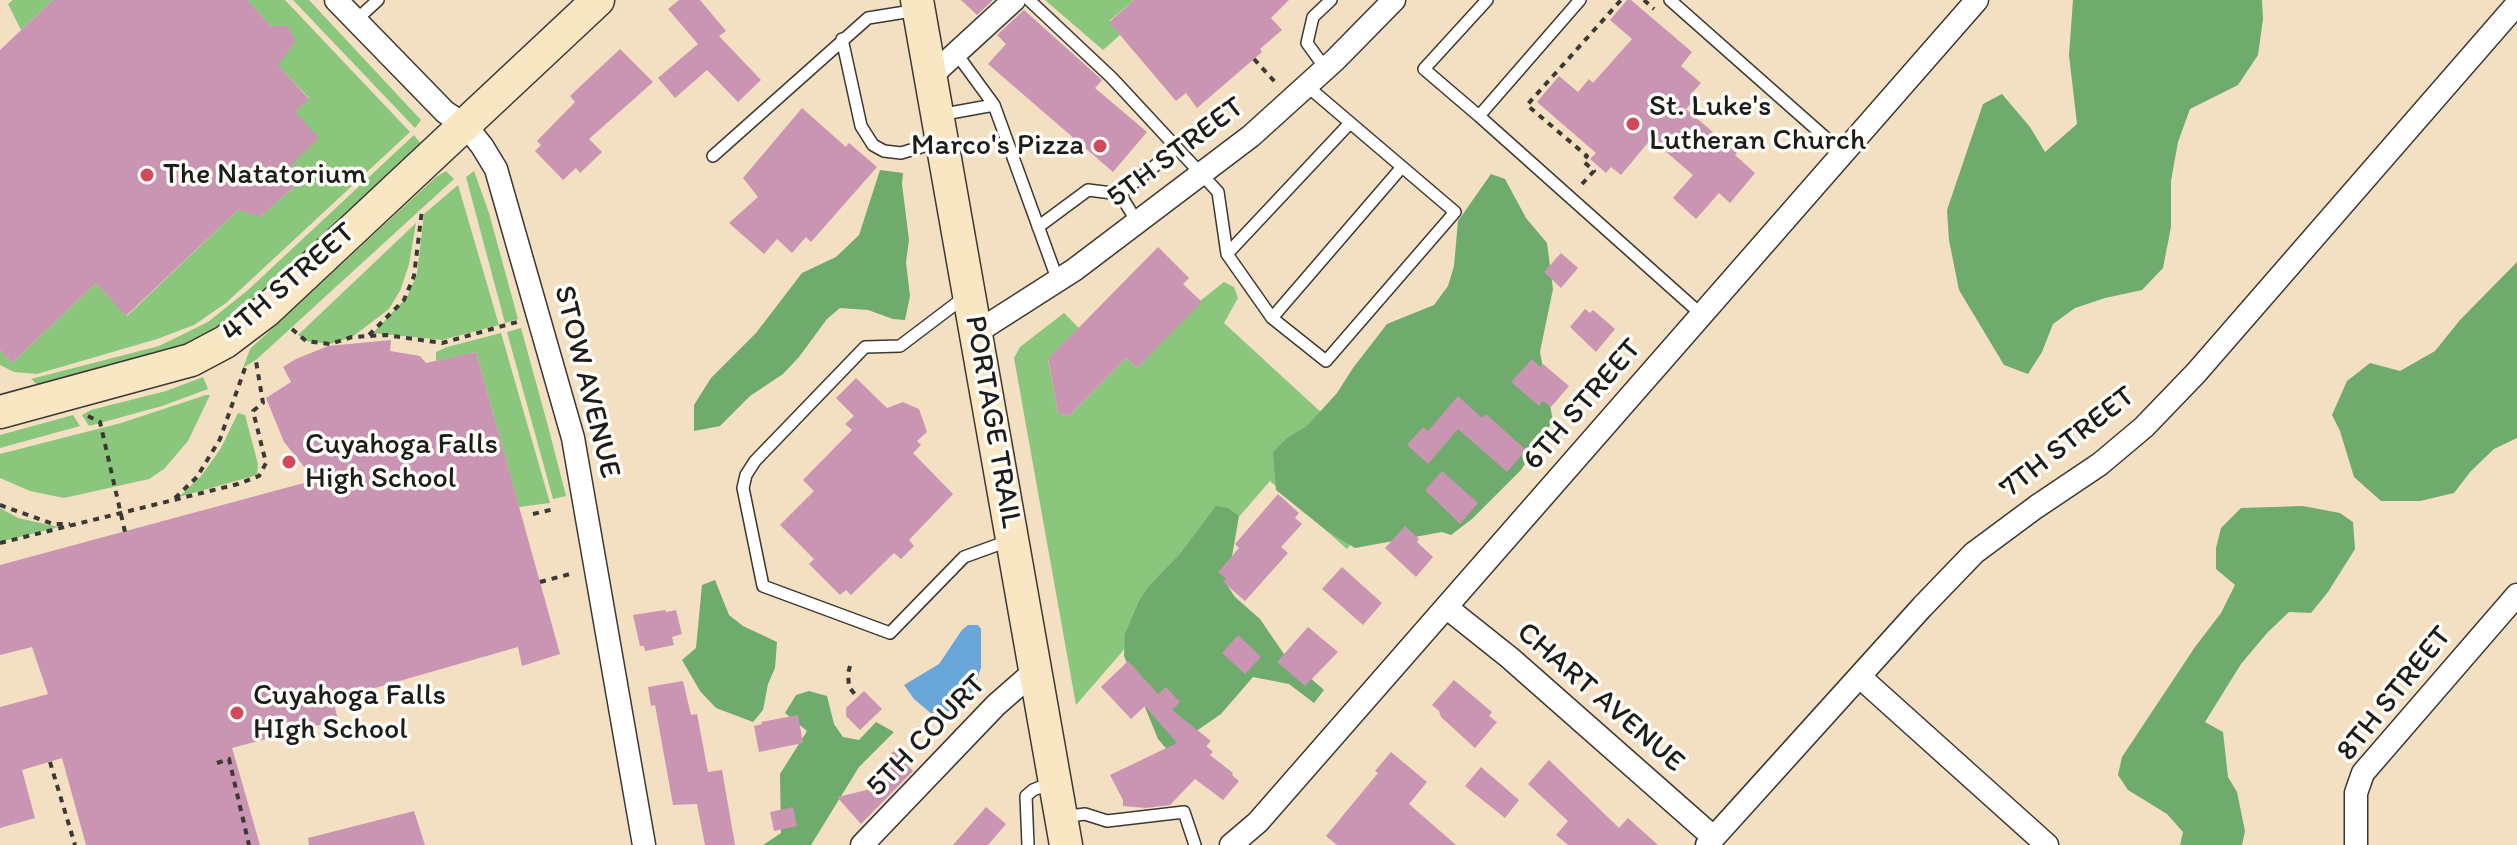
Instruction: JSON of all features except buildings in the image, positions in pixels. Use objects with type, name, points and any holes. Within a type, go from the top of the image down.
[{"type":"main road","name":"4TH STREET","points":[[0,412],[191,360],[225,342],[266,311],[598,0]]},
{"type":"main road","name":"PORTAGE TRAIL","points":[[918,5],[1064,831]]},
{"type":"street","name":"STOW AVENUE","points":[[336,0],[445,112],[466,126],[496,169],[573,438],[644,845]]},
{"type":"street","points":[[930,77],[1014,0]]},
{"type":"street","name":"5TH STREET","points":[[977,332],[1058,281],[1251,136],[1394,0]]},
{"type":"street","name":"6TH STREET","points":[[1231,845],[1258,822],[1977,0]]},
{"type":"street","name":"7TH STREET","points":[[1710,841],[1974,553],[2100,464],[2196,373],[2517,4]]},
{"type":"street","name":"8TH STREET","points":[[2356,845],[2356,793],[2363,773],[2517,595]]},
{"type":"street","name":"CHART AVENUE","points":[[1446,607],[1510,658],[1710,841]]},
{"type":"street","name":"5TH COURT","points":[[862,845],[996,705],[1036,670]]},
{"type":"street","points":[[1860,677],[2047,845]]},
{"type":"lane","points":[[355,21],[378,0]]},
{"type":"lane","points":[[1029,0],[1112,78],[1218,192],[1227,254],[1272,318],[1326,361],[1455,212],[1307,86]]},
{"type":"lane","points":[[1325,68],[1307,43],[1313,17],[1331,0]]},
{"type":"lane","points":[[1487,0],[1424,69],[1702,315]]},
{"type":"lane","points":[[1479,116],[1580,0]]},
{"type":"lane","points":[[1670,0],[1843,153]]},
{"type":"lane","points":[[713,156],[868,18],[918,5]]},
{"type":"lane","points":[[842,39],[861,126],[873,145],[884,151],[901,153],[940,128],[994,105]]},
{"type":"lane","points":[[956,53],[994,105],[1058,281]]},
{"type":"lane","points":[[1227,254],[1350,123]]},
{"type":"lane","points":[[1038,227],[1088,190],[1120,194],[1177,148]]},
{"type":"lane","points":[[1272,318],[1402,167]]},
{"type":"lane","points":[[1120,194],[1137,222]]},
{"type":"lane","points":[[969,294],[900,346],[865,347],[755,461],[746,475],[743,488],[763,586],[890,633],[964,557],[1012,539]]},
{"type":"lane","points":[[1028,845],[1026,796],[1055,782]]},
{"type":"lane","points":[[1064,831],[1085,814],[1107,821],[1184,812],[1195,845]]},
{"type":"path","points":[[1576,190],[1594,171],[1583,161],[1587,156],[1527,105],[1621,0]]},
{"type":"path","points":[[1254,59],[1277,84]]},
{"type":"path","points":[[368,336],[404,300],[414,276],[422,210]]},
{"type":"path","points":[[292,329],[306,341],[330,344],[352,337],[386,335],[442,343],[538,315]]},
{"type":"path","points":[[0,543],[238,484],[259,476],[266,463],[253,411],[263,403],[256,361]]},
{"type":"path","points":[[172,500],[197,477],[220,439],[245,368]]},
{"type":"path","points":[[54,399],[100,422],[125,532]]},
{"type":"path","points":[[0,505],[53,524],[78,524]]},
{"type":"path","points":[[533,514],[554,509]]},
{"type":"path","points":[[540,582],[570,574]]},
{"type":"path","points":[[850,666],[849,687],[857,697]]},
{"type":"path","points":[[217,763],[229,759],[249,845]]},
{"type":"path","points":[[50,762],[75,845]]},
{"type":"green space","points":[[13,0],[53,0],[21,30],[8,4]]},
{"type":"green space","points":[[247,0],[285,0],[410,132],[226,303],[194,325],[37,374],[14,372],[0,365],[0,350],[12,363],[96,283],[127,316],[238,210],[261,216],[295,186],[292,164],[295,112],[309,98],[269,56],[287,27],[271,26]]},
{"type":"green space","points":[[293,0],[309,0],[421,120],[415,128]]},
{"type":"green space","points":[[1045,0],[1134,0],[1109,21],[1120,35],[1103,50]]},
{"type":"green space","points":[[2073,0],[2262,0],[2263,19],[2258,55],[2238,85],[2190,109],[2178,142],[2171,181],[2171,227],[2163,268],[2142,290],[2075,308],[2053,324],[2042,352],[2028,374],[2004,365],[1959,290],[1949,240],[1947,210],[1983,104],[2002,94],[2030,127],[2045,152],[2077,124],[2069,55]]},
{"type":"green space","points":[[414,135],[421,144],[234,318],[194,344],[41,388],[31,379],[159,346],[208,322],[248,290]]},
{"type":"green space","points":[[880,170],[903,173],[910,296],[905,320],[868,310],[840,308],[827,319],[783,374],[750,396],[720,426],[694,431],[694,405],[711,378],[756,333],[802,273],[836,257],[859,235]]},
{"type":"green space","points":[[446,171],[454,179],[257,359],[243,368],[250,349]]},
{"type":"green space","points":[[474,171],[489,213],[518,319],[505,323],[466,177]]},
{"type":"green space","points":[[1491,174],[1505,179],[1526,218],[1547,243],[1553,289],[1540,352],[1553,421],[1521,470],[1472,519],[1451,535],[1442,532],[1355,548],[1327,531],[1276,490],[1273,452],[1287,438],[1307,426],[1337,393],[1387,324],[1434,305],[1448,286],[1454,266],[1458,221]]},
{"type":"green space","points":[[458,185],[499,325],[442,340],[373,333],[407,297],[417,274],[424,214]]},
{"type":"green space","points":[[416,223],[409,264],[401,289],[389,309],[352,337],[330,344],[306,341],[298,335]]},
{"type":"green space","points":[[2517,262],[2517,438],[2494,449],[2454,493],[2420,501],[2381,501],[2354,477],[2332,415],[2347,381],[2370,363],[2400,371],[2435,351],[2460,320]]},
{"type":"green space","points":[[1224,282],[1234,287],[1238,298],[1224,323],[1324,415],[1394,493],[1347,549],[1270,481],[1076,705],[1014,358],[1020,347],[1064,313],[1079,328],[1048,360],[1058,413],[1069,416],[1126,358],[1137,368],[1200,301]]},
{"type":"green space","points":[[521,328],[566,496],[553,499],[507,332]]},
{"type":"green space","points":[[501,333],[550,503],[519,507],[476,352],[436,361],[436,352],[447,347]]},
{"type":"green space","points":[[203,377],[208,389],[162,406],[89,426],[82,415],[166,391]]},
{"type":"green space","points":[[210,395],[188,441],[164,469],[149,479],[64,498],[30,491],[0,478],[0,454],[121,423]]},
{"type":"green space","points":[[238,413],[245,415],[258,464],[257,475],[179,497],[202,475],[221,448]]},
{"type":"green space","points":[[73,415],[80,426],[0,448],[0,435]]},
{"type":"green space","points":[[1216,506],[1228,508],[1239,516],[1227,585],[1235,597],[1260,619],[1286,657],[1324,690],[1314,703],[1289,684],[1253,677],[1221,714],[1179,743],[1170,753],[1158,739],[1124,656],[1125,634],[1149,586],[1180,554]]},
{"type":"green space","points":[[2303,506],[2340,513],[2353,522],[2355,549],[2311,613],[2289,612],[2267,633],[2241,664],[2205,722],[2223,732],[2228,777],[2237,792],[2245,831],[2242,845],[2180,845],[2183,832],[2167,814],[2128,790],[2118,775],[2122,757],[2221,613],[2235,585],[2216,569],[2216,548],[2221,528],[2241,508]]},
{"type":"green space","points":[[0,508],[18,518],[59,527],[0,542]]},
{"type":"green space","points":[[715,580],[729,615],[743,626],[777,642],[775,668],[763,710],[753,722],[716,708],[700,691],[682,660],[696,648],[702,585]]},
{"type":"green space","points":[[809,691],[827,696],[834,724],[843,737],[859,740],[876,722],[894,732],[859,767],[811,845],[763,845],[781,833],[780,774],[807,731],[785,713],[796,695]]},
{"type":"water","points":[[968,625],[978,625],[981,629],[981,668],[972,692],[949,711],[933,715],[914,699],[904,685],[939,664]]},
{"type":"place","name":"St. Luke's Lutheran Church","points":[[1633,124]]},
{"type":"place","name":"Marco's Pizza","points":[[1100,146]]},
{"type":"place","name":"The Natatorium","points":[[147,175]]},
{"type":"place","name":"Cuyahoga Falls High School","points":[[289,462]]},
{"type":"place","name":"Cuyahoga Falls HIgh School","points":[[237,713]]}]
